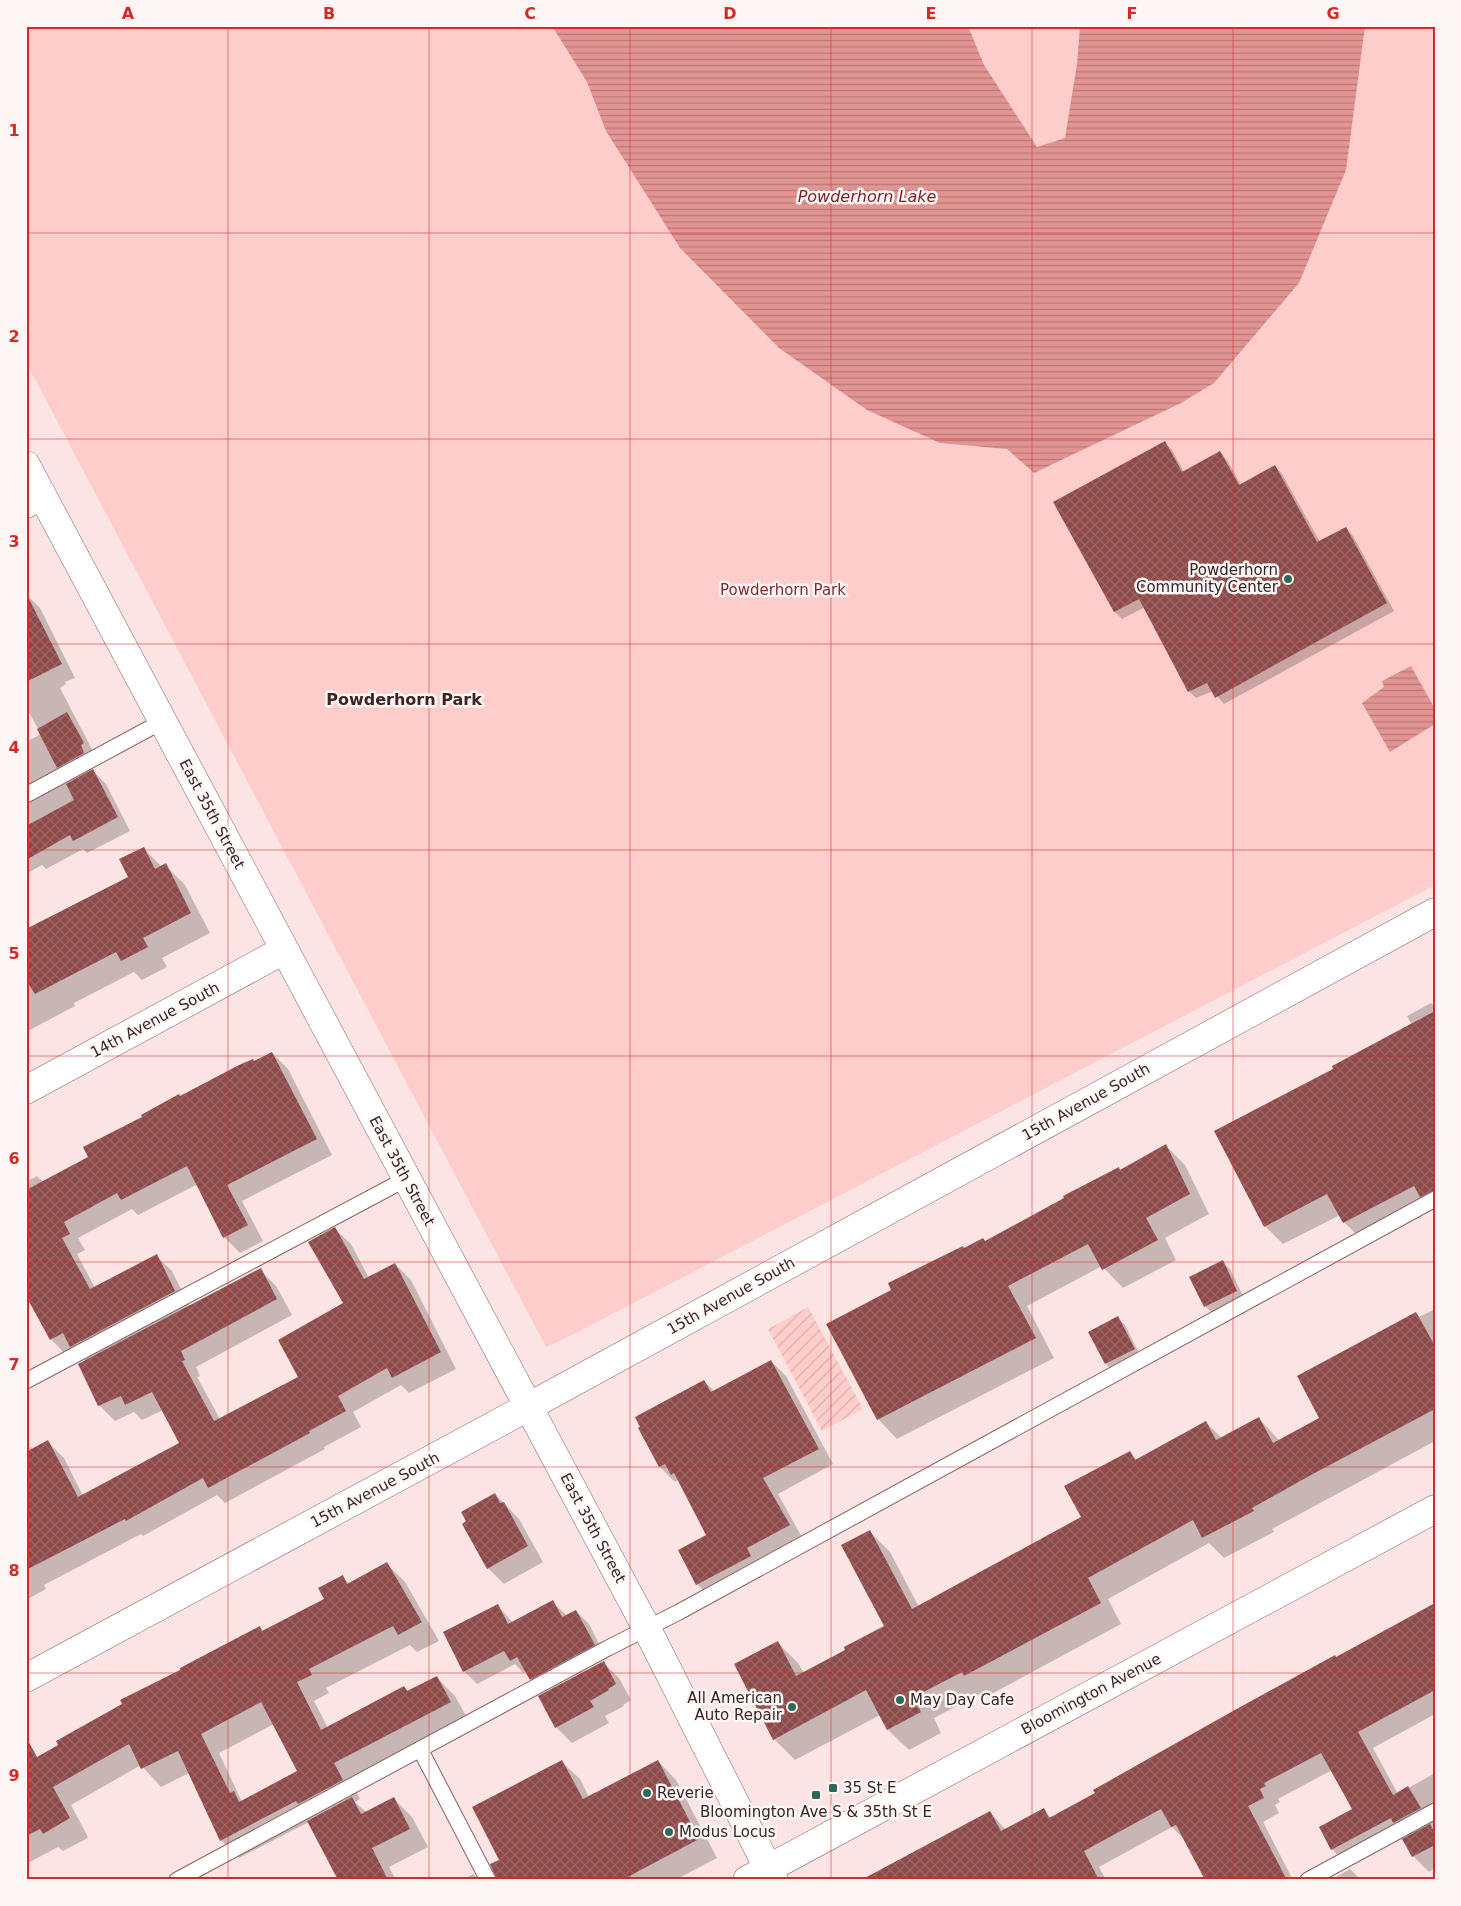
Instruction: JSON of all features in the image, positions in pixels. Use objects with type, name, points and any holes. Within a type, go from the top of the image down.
[{"type":"street","name":"East 35th Street","points":[[26,465],[34,499],[163,721],[646,1627],[763,1876]]},
{"type":"street","name":"15th Avenue South","points":[[26,1678],[528,1407],[1435,912]]},
{"type":"street","name":"14th Avenue South","points":[[26,1090],[284,950]]},
{"type":"street","name":"Bloomington Avenue","points":[[763,1876],[1435,1509]]},
{"type":"lane","points":[[26,795],[163,721]]},
{"type":"lane","points":[[26,1381],[406,1179]]},
{"type":"lane","points":[[178,1880],[646,1627],[679,1612],[1435,1199]]},
{"type":"lane","points":[[420,1748],[488,1880]]},
{"type":"lane","points":[[1308,1880],[1435,1811]]},
{"type":"green space","name":"Powderhorn Park","points":[[26,26],[1435,26],[1435,885],[546,1347],[26,362]]},
{"type":"green space","points":[[808,1307],[863,1409],[822,1431],[768,1329]]},
{"type":"water","name":"Powderhorn Lake","points":[[552,26],[968,26],[984,65],[1037,147],[1065,138],[1077,64],[1080,26],[1365,26],[1346,170],[1299,283],[1214,383],[1181,403],[1034,473],[1007,449],[940,443],[867,410],[779,348],[680,248],[606,131],[587,82]]},
{"type":"water","points":[[1411,666],[1435,709],[1435,724],[1390,752],[1362,703],[1384,687],[1382,681]]},
{"type":"building","name":"Powderhorn Community Center","points":[[1165,441],[1182,472],[1220,451],[1239,485],[1275,465],[1317,542],[1346,527],[1387,603],[1215,698],[1207,683],[1188,692],[1139,599],[1114,612],[1053,502]]},
{"type":"building","points":[[26,593],[62,664],[26,682]]},
{"type":"building","points":[[67,712],[84,743],[81,745],[84,753],[57,768],[37,729]]},
{"type":"building","points":[[93,769],[118,817],[73,841],[70,835],[26,860],[26,826],[74,800],[66,784]]},
{"type":"building","points":[[144,847],[155,869],[166,863],[191,913],[143,938],[148,947],[121,961],[116,952],[35,994],[26,980],[26,929],[128,877],[119,859]]},
{"type":"building","points":[[1435,1011],[1435,1190],[1420,1197],[1414,1186],[1343,1223],[1327,1194],[1264,1227],[1214,1131],[1333,1069],[1332,1066]]},
{"type":"building","points":[[272,1052],[317,1139],[227,1185],[248,1225],[223,1238],[187,1166],[121,1200],[117,1193],[64,1222],[70,1234],[62,1238],[90,1289],[157,1254],[175,1291],[70,1347],[63,1333],[50,1340],[26,1296],[26,1190],[88,1157],[83,1147],[142,1117],[141,1115],[179,1094],[180,1096],[239,1065],[253,1059],[254,1061]]},
{"type":"building","points":[[1166,1144],[1190,1194],[1146,1218],[1158,1240],[1102,1270],[1088,1244],[1008,1286],[1036,1338],[877,1420],[826,1324],[891,1290],[888,1283],[963,1246],[964,1248],[983,1238],[985,1241],[1064,1198],[1063,1196],[1119,1167],[1120,1170]]},
{"type":"building","points":[[335,1227],[364,1279],[395,1263],[441,1352],[392,1378],[387,1368],[338,1396],[346,1411],[309,1431],[310,1433],[208,1488],[203,1478],[126,1521],[125,1519],[26,1570],[26,1452],[48,1440],[78,1497],[179,1443],[152,1392],[125,1405],[121,1396],[98,1406],[78,1364],[261,1268],[277,1299],[181,1351],[185,1360],[182,1361],[214,1421],[298,1377],[278,1340],[343,1303],[308,1242]]},
{"type":"building","points":[[1223,1260],[1237,1291],[1204,1307],[1189,1277]]},
{"type":"building","points":[[1416,1312],[1435,1346],[1435,1409],[1311,1475],[1252,1508],[1254,1511],[1202,1538],[1193,1520],[1088,1578],[1101,1603],[964,1676],[962,1672],[914,1697],[921,1712],[887,1730],[866,1690],[773,1740],[734,1664],[778,1641],[796,1676],[845,1650],[844,1647],[884,1626],[841,1545],[870,1530],[912,1609],[1081,1517],[1064,1486],[1130,1451],[1135,1460],[1206,1421],[1216,1440],[1259,1417],[1273,1443],[1319,1418],[1297,1376]]},
{"type":"building","points":[[1118,1316],[1135,1349],[1105,1364],[1088,1332]]},
{"type":"building","points":[[771,1360],[819,1449],[763,1478],[790,1525],[747,1548],[751,1556],[696,1585],[678,1550],[706,1535],[674,1473],[671,1475],[665,1464],[659,1467],[638,1428],[640,1427],[635,1417],[704,1380],[711,1392]]},
{"type":"building","points":[[495,1493],[500,1503],[504,1502],[528,1546],[487,1569],[462,1524],[466,1521],[461,1512]]},
{"type":"building","points":[[387,1562],[422,1622],[398,1635],[393,1626],[309,1669],[312,1675],[297,1682],[321,1730],[404,1686],[407,1691],[437,1676],[451,1702],[334,1763],[343,1780],[298,1804],[296,1801],[220,1841],[178,1751],[141,1769],[129,1744],[53,1787],[70,1818],[43,1834],[40,1829],[26,1836],[26,1737],[37,1757],[58,1745],[56,1741],[122,1704],[120,1700],[180,1670],[180,1668],[260,1626],[262,1631],[324,1599],[318,1588],[343,1575],[347,1584]],"holes":[[[261,1702],[297,1771],[239,1802],[234,1791],[230,1793],[201,1734]]]},
{"type":"building","points":[[553,1600],[562,1617],[576,1610],[595,1645],[530,1680],[517,1657],[510,1661],[504,1651],[463,1672],[443,1632],[498,1604],[508,1624]]},
{"type":"building","points":[[1435,1603],[1435,1690],[1358,1732],[1393,1795],[1408,1786],[1421,1808],[1393,1823],[1391,1818],[1331,1850],[1319,1827],[1352,1809],[1321,1753],[1264,1783],[1266,1786],[1260,1789],[1264,1798],[1248,1806],[1287,1880],[1205,1880],[1176,1825],[1171,1827],[1161,1809],[1084,1851],[1099,1880],[861,1880],[990,1811],[1001,1831],[1044,1808],[1049,1818],[1095,1793],[1093,1790],[1224,1716]]},
{"type":"building","points":[[604,1661],[616,1684],[590,1701],[594,1707],[555,1728],[538,1696]]},
{"type":"building","points":[[562,1760],[583,1799],[658,1760],[699,1839],[622,1880],[497,1880],[490,1864],[499,1860],[472,1807]]},
{"type":"building","points":[[352,1797],[361,1814],[394,1797],[410,1829],[372,1848],[388,1880],[338,1880],[307,1821]]},
{"type":"building","points":[[1430,1824],[1435,1833],[1435,1845],[1412,1857],[1402,1839]]},
{"type":"place","name":"Powderhorn Community Center","points":[[1288,579]]},
{"type":"place","name":"May Day Cafe","points":[[900,1700]]},
{"type":"place","name":"All American Auto Repair","points":[[792,1707]]},
{"type":"place","name":"35 St E","points":[[833,1788]]},
{"type":"place","name":"Reverie","points":[[647,1793]]},
{"type":"place","name":"Bloomington Ave S & 35th St E","points":[[816,1795]]},
{"type":"place","name":"Modus Locus","points":[[669,1832]]},
{"type":"district","name":"Powderhorn Park","points":[[404,699]]}]
